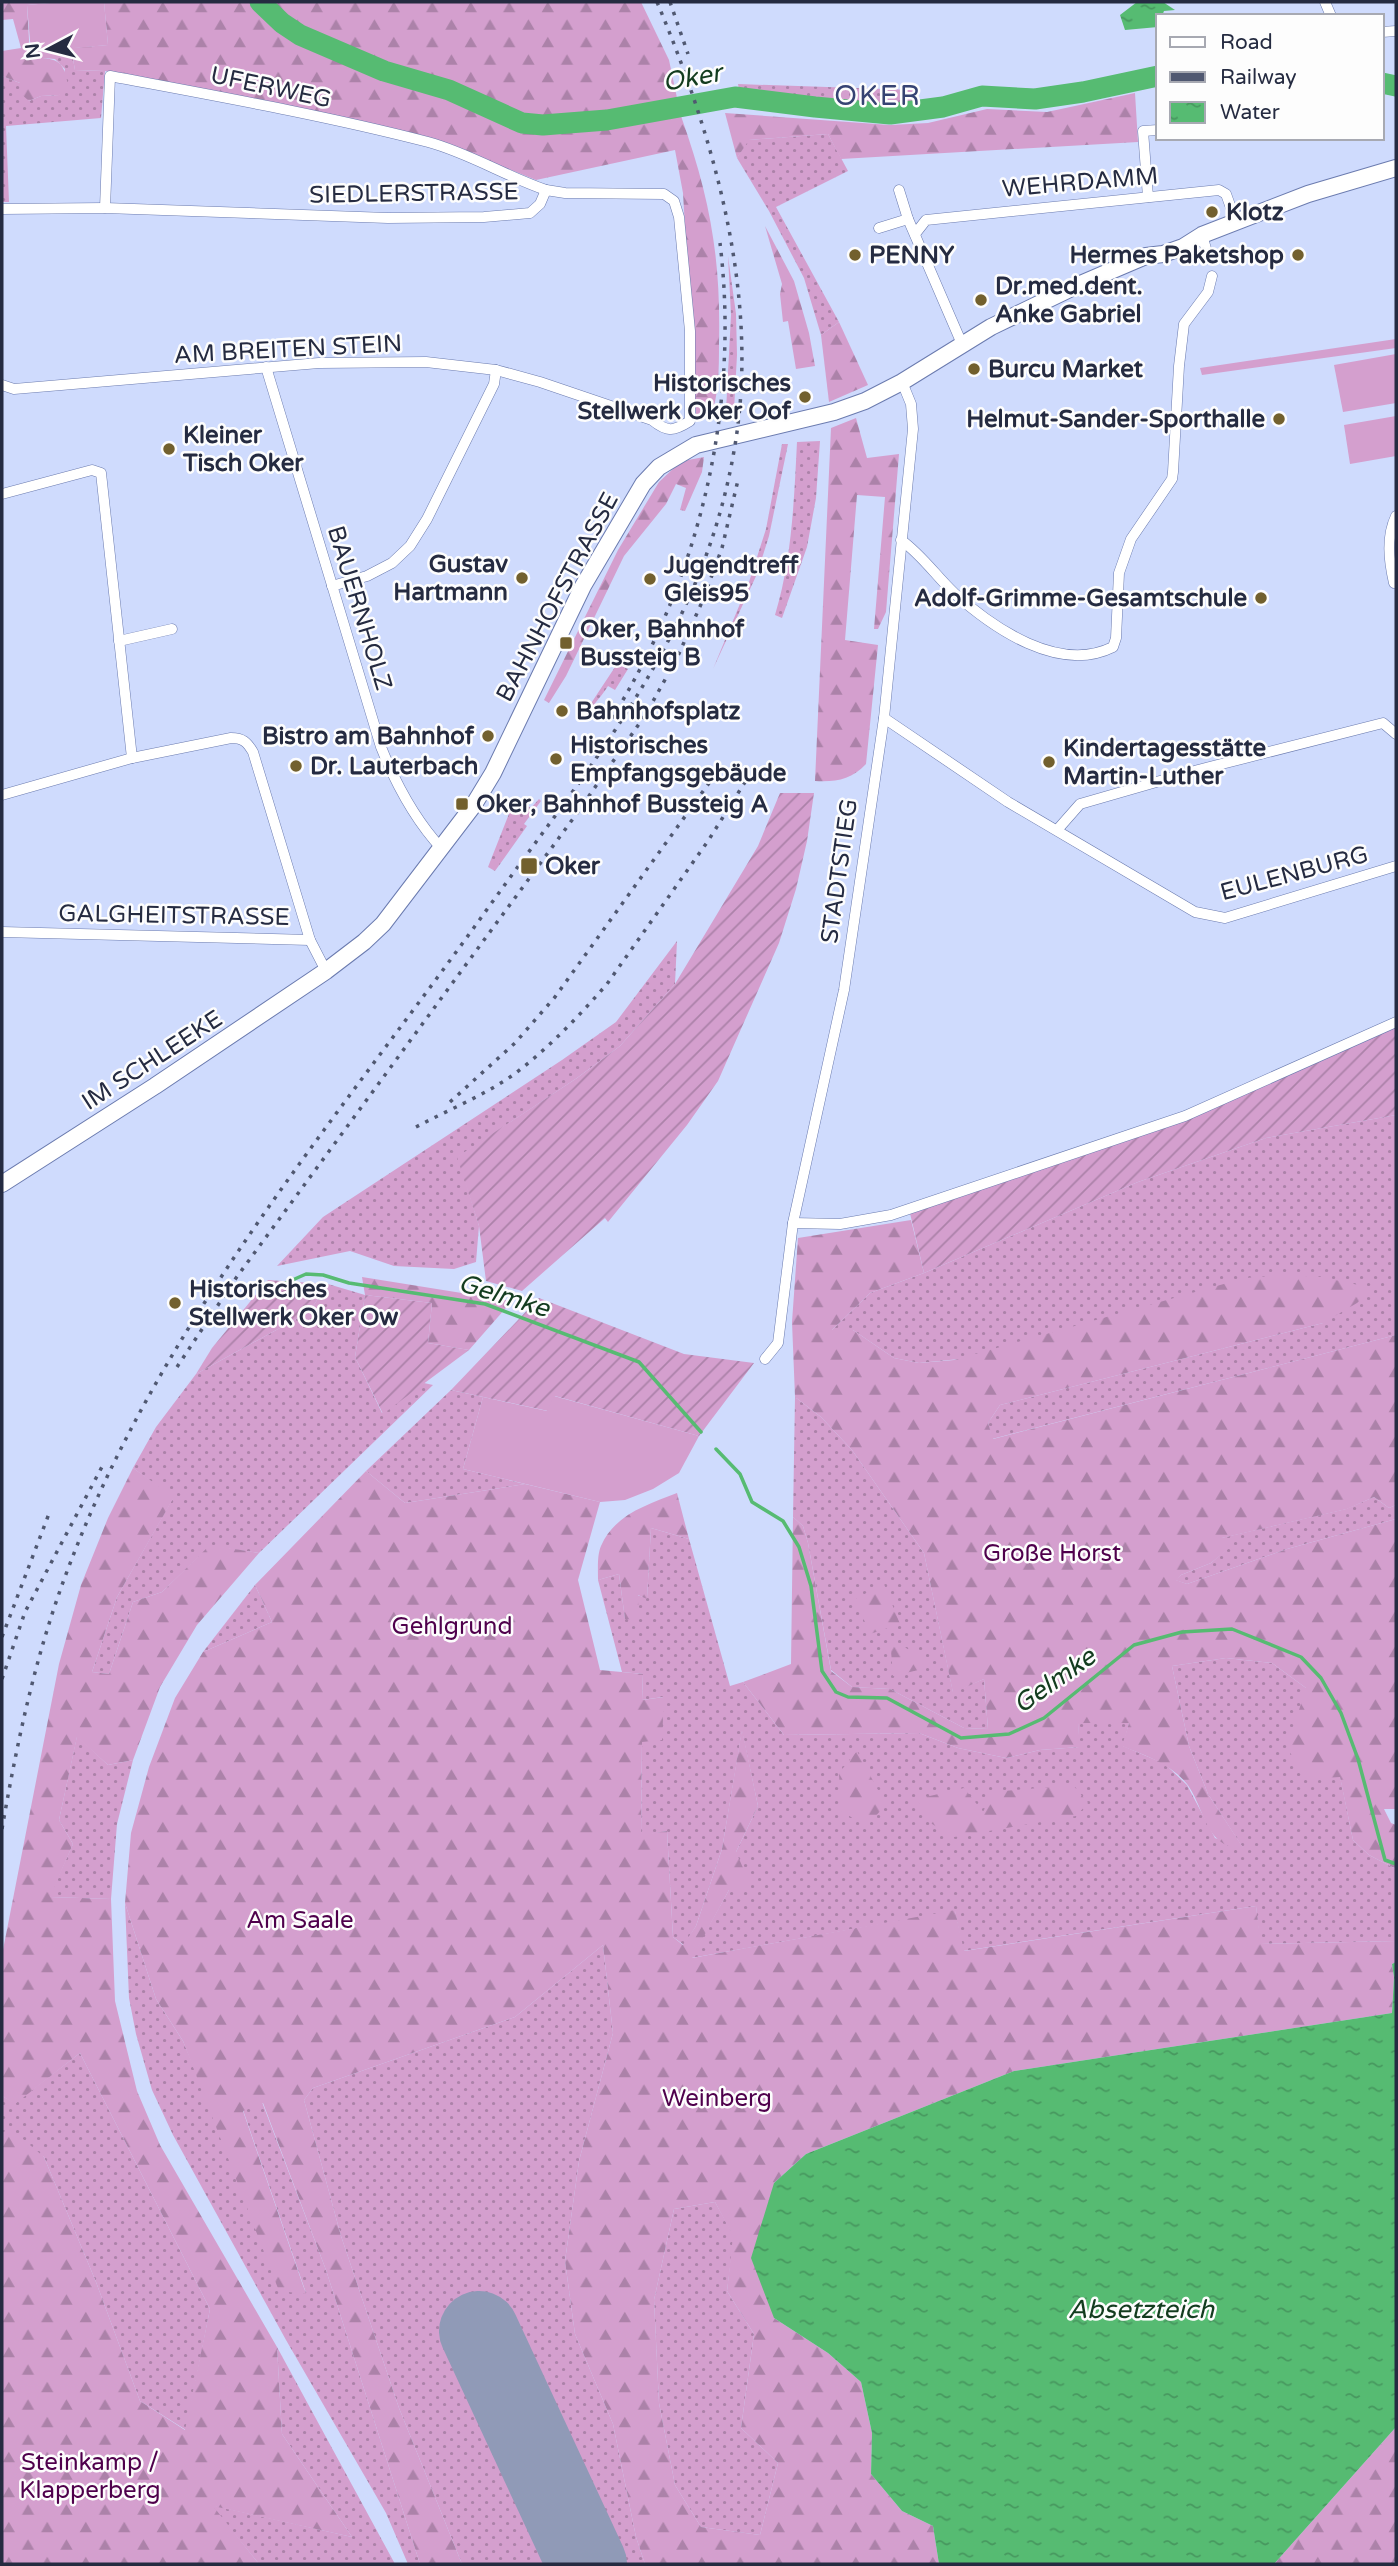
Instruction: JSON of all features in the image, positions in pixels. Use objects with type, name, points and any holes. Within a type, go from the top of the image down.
[{"type":"main road","name":"BAHNHOFSTRASSE","points":[[326,971],[383,925],[473,806],[493,773],[583,586],[643,484],[659,467],[696,445],[834,412],[865,401],[1031,306],[1146,256],[1183,247],[1202,235],[1308,194],[1396,168]]},
{"type":"main road","name":"IM SCHLEEKE","points":[[2,1184],[155,1086],[326,971]]},
{"type":"street","name":"UFERWEG","points":[[105,208],[110,76],[268,106],[428,142],[479,160],[546,190]]},
{"type":"street","points":[[1148,197],[1143,131],[1156,130]]},
{"type":"street","name":"SIEDLERSTRASSE","points":[[2,209],[105,208],[376,218],[484,217],[530,213],[540,204],[546,190],[565,193],[664,194],[674,201],[679,217],[690,331],[691,421]]},
{"type":"street","points":[[899,190],[908,219],[962,344]]},
{"type":"street","name":"WEHRDAMM","points":[[915,234],[926,220],[1219,190],[1226,194],[1236,222]]},
{"type":"street","points":[[879,228],[908,219]]},
{"type":"street","points":[[1202,235],[1209,259]]},
{"type":"street","points":[[901,540],[955,593],[1005,630],[1042,649],[1060,654],[1094,653],[1113,647],[1116,638],[1119,573],[1131,539],[1172,480],[1184,324],[1208,292],[1212,276]]},
{"type":"street","name":"AM BREITEN STEIN","points":[[2,385],[14,390],[319,363],[426,362],[496,370],[540,382],[652,420],[665,430],[675,430],[691,421]]},
{"type":"street","name":"BAUERNHOLZ","points":[[266,367],[385,759],[430,835],[442,849]]},
{"type":"street","points":[[332,586],[367,576],[392,563],[410,546],[427,519],[494,384],[496,370]]},
{"type":"street","name":"STADTSTIEG","points":[[765,1359],[778,1343],[793,1223],[844,990],[884,719],[913,416],[902,382]]},
{"type":"street","points":[[2,494],[92,470],[97,470],[102,478],[132,758]]},
{"type":"street","points":[[1394,583],[1388,558],[1396,516]]},
{"type":"street","points":[[119,640],[172,629]]},
{"type":"street","name":"EULENBURG","points":[[884,719],[1008,802],[1195,912],[1225,918],[1396,866]]},
{"type":"street","points":[[1058,830],[1080,804],[1198,770],[1396,719]]},
{"type":"street","points":[[1383,723],[1396,734]]},
{"type":"street","points":[[2,795],[132,758],[240,738],[248,743],[253,752],[310,940]]},
{"type":"street","name":"GALGHEITSTRASSE","points":[[2,932],[310,940],[326,971]]},
{"type":"street","points":[[793,1223],[839,1224],[891,1215],[1185,1116],[1396,1022]]},
{"type":"green space","points":[[2,2],[61,2],[27,5],[30,57],[52,60],[61,65],[68,86],[59,95],[41,96],[29,101],[20,93],[20,83],[2,76],[2,51],[21,48],[13,19],[2,20]]},
{"type":"green space","points":[[104,2],[641,2],[669,60],[677,98],[611,115],[604,118],[604,122],[681,116],[706,201],[716,255],[719,363],[717,392],[710,419],[696,416],[683,193],[675,150],[536,180],[453,147],[331,116],[105,71],[75,70],[71,48],[108,45]]},
{"type":"green space","points":[[104,2],[108,45],[31,52],[27,5]]},
{"type":"green space","points":[[71,48],[75,70],[105,71],[101,118],[6,126],[9,202],[2,202],[2,76],[20,83],[29,101],[41,96],[59,95],[65,69],[55,59],[30,57],[31,52]]},
{"type":"green space","points":[[738,84],[914,90],[913,103],[893,105],[741,101]]},
{"type":"green space","points":[[1135,93],[1138,142],[841,159],[828,134],[749,140],[737,158],[725,113],[890,125],[928,123],[987,109],[1047,112]]},
{"type":"green space","points":[[828,134],[848,171],[776,207],[839,322],[821,335],[804,278],[769,211],[737,158],[748,140]]},
{"type":"green space","points":[[765,226],[794,281],[815,366],[796,369],[788,321],[783,322],[780,294],[782,284]]},
{"type":"green space","points":[[728,256],[736,314],[737,355],[734,410],[726,411],[731,315]]},
{"type":"green space","points":[[839,322],[868,385],[829,402],[821,335]]},
{"type":"green space","points":[[1396,339],[1396,348],[1202,375],[1200,368]]},
{"type":"green space","points":[[1396,354],[1396,403],[1343,412],[1334,365]]},
{"type":"green space","points":[[1396,416],[1396,456],[1350,464],[1344,425]]},
{"type":"green space","points":[[856,418],[867,458],[899,454],[886,612],[878,629],[874,629],[885,497],[857,495],[845,640],[878,645],[866,764],[855,774],[843,779],[815,781],[831,428]]},
{"type":"green space","points":[[820,441],[816,498],[807,547],[782,618],[775,615],[789,551],[797,442]]},
{"type":"green space","points":[[782,444],[788,444],[769,536],[757,574],[713,669],[749,582],[766,529]]},
{"type":"green space","points":[[704,457],[702,472],[685,511],[680,510],[686,488],[676,484],[666,504],[624,556],[566,676],[549,703],[544,700],[618,550],[659,482],[675,467],[688,460]]},
{"type":"green space","points":[[617,664],[628,669],[615,690],[608,686],[581,721],[580,720]]},
{"type":"green space","points":[[780,793],[814,793],[807,841],[779,943],[718,1081],[687,1125],[608,1222],[605,1218],[522,1291],[486,1281],[479,1226],[457,1157],[577,1078],[620,1046],[675,984],[758,846]]},
{"type":"green space","points":[[539,799],[541,801],[524,824],[527,826],[495,871],[488,867],[514,801],[524,808],[527,805],[531,808]]},
{"type":"green space","points":[[677,941],[675,984],[620,1046],[458,1157],[479,1226],[476,1262],[454,1269],[394,1266],[350,1251],[277,1266],[323,1217],[616,1022]]},
{"type":"green space","points":[[1396,1022],[1396,1115],[1266,1138],[1138,1182],[924,1273],[909,1209],[1185,1116]]},
{"type":"green space","points":[[1396,1115],[1396,1335],[992,1439],[988,1423],[1000,1405],[1323,1323],[919,1363],[894,1358],[853,1330],[831,1331],[870,1293],[924,1273],[1138,1182],[1266,1138]]},
{"type":"green space","name":"Große Horst","points":[[911,1220],[924,1273],[870,1293],[832,1330],[853,1330],[894,1358],[919,1363],[954,1360],[1245,1278],[1287,1275],[1322,1277],[1363,1286],[1367,1294],[1323,1323],[1000,1405],[988,1423],[993,1439],[1396,1335],[1396,1505],[1389,1508],[1374,1497],[1347,1509],[1222,1538],[1228,1549],[1211,1563],[1181,1575],[1176,1580],[1187,1584],[1287,1549],[1396,1519],[1396,1809],[1384,1809],[1391,1823],[1396,1825],[1396,1869],[1369,1855],[1353,1840],[1340,1777],[1307,1779],[1287,1748],[1306,1688],[1272,1663],[1226,1658],[1172,1666],[1189,1746],[1208,1794],[1244,1849],[1231,1847],[1213,1834],[1193,1794],[1181,1777],[1158,1761],[1122,1746],[1129,1723],[1078,1723],[1080,1747],[1040,1750],[1006,1758],[958,1748],[919,1733],[784,1735],[743,1682],[791,1664],[793,1517],[803,1526],[808,1543],[831,1671],[852,1687],[890,1689],[964,1728],[988,1729],[984,1679],[953,1693],[924,1553],[852,1450],[821,1417],[795,1397],[792,1322],[798,1238]]},
{"type":"green space","points":[[362,1277],[512,1301],[469,1350],[428,1343],[432,1303],[365,1295]]},
{"type":"green space","points":[[268,1280],[328,1284],[309,1312],[196,1374],[212,1348]]},
{"type":"green space","points":[[328,1284],[365,1295],[355,1357],[382,1413],[424,1383],[433,1385],[259,1553],[210,1546],[162,1592],[133,1602],[109,1674],[92,1672],[117,1597],[173,1498],[133,1468],[156,1427],[196,1374],[309,1312]]},
{"type":"green space","points":[[365,1295],[432,1303],[428,1343],[469,1350],[383,1414],[355,1357]]},
{"type":"green space","points":[[539,1298],[684,1354],[754,1363],[699,1436],[555,1396],[548,1411],[451,1390]]},
{"type":"green space","points":[[451,1390],[483,1397],[463,1469],[525,1484],[405,1503],[366,1471]]},
{"type":"green space","points":[[554,1396],[699,1436],[679,1473],[653,1489],[625,1500],[600,1502],[463,1469],[483,1397],[547,1411]]},
{"type":"green space","points":[[795,1397],[821,1417],[852,1450],[924,1553],[953,1692],[984,1679],[988,1729],[964,1728],[890,1689],[852,1687],[831,1670],[808,1543],[803,1526],[793,1517]]},
{"type":"green space","name":"Steinkamp / Klapperberg","points":[[133,1468],[174,1497],[117,1597],[92,1672],[109,1674],[133,1602],[162,1592],[210,1545],[259,1553],[197,1625],[160,1687],[133,1760],[108,1765],[77,1737],[59,1820],[73,1844],[50,1897],[111,1899],[115,2001],[137,2091],[160,2145],[277,2347],[282,2434],[352,2537],[213,2506],[259,2564],[2,2564],[2,2133],[10,2128],[44,2157],[96,2282],[140,2401],[185,2430],[210,2309],[80,2053],[15,2104],[2,2096],[2,1955],[59,1664],[81,1585],[108,1518]]},
{"type":"green space","points":[[366,1471],[405,1503],[525,1484],[600,1502],[578,1580],[600,1670],[643,1674],[642,1700],[664,1697],[662,1740],[642,1742],[641,1835],[667,1831],[673,1937],[683,1945],[696,1926],[722,1849],[742,1729],[758,1806],[736,1852],[751,1886],[729,1890],[692,1958],[955,1910],[964,1951],[1256,1906],[1261,1944],[1396,1941],[1396,1962],[1392,1964],[1392,2013],[1014,2071],[806,2154],[774,2183],[774,2318],[828,2353],[861,2382],[872,2433],[871,2474],[902,2511],[933,2526],[939,2564],[645,2564],[636,2537],[613,2424],[575,2334],[565,2261],[579,2161],[613,2033],[603,1945],[515,2017],[313,2088],[304,2100],[341,2236],[399,2408],[462,2564],[420,2564],[326,2270],[263,2103],[243,2111],[306,2294],[279,2291],[183,2041],[156,1999],[125,1903],[131,1833],[149,1767],[175,1698],[203,1652],[272,1622],[255,1585]],"holes":[[[715,2202],[733,2236],[727,2291],[754,2334],[741,2428],[778,2463],[760,2535],[701,2527],[675,2485],[659,2403],[654,2300],[674,2209]]]},
{"type":"green space","points":[[677,1493],[689,1539],[651,1528],[647,1599],[638,1595],[639,1620],[625,1619],[619,1574],[598,1580],[601,1546],[623,1518]]},
{"type":"green space","points":[[1374,1497],[1389,1508],[1396,1505],[1396,1519],[1287,1549],[1187,1584],[1175,1580],[1211,1563],[1227,1549],[1221,1538],[1346,1509]]},
{"type":"green space","points":[[651,1528],[689,1539],[730,1686],[743,1682],[784,1735],[919,1733],[958,1748],[1006,1758],[1040,1750],[1079,1747],[1078,1723],[1129,1723],[1123,1746],[1165,1764],[1187,1785],[1215,1838],[1243,1848],[1208,1794],[1189,1746],[1172,1666],[1226,1658],[1272,1663],[1306,1688],[1340,1776],[1353,1840],[1369,1855],[1396,1869],[1396,1941],[1260,1944],[1256,1906],[963,1951],[955,1911],[691,1958],[729,1890],[736,1852],[758,1806],[742,1731],[722,1849],[696,1926],[684,1945],[673,1937],[667,1831],[641,1836],[642,1742],[663,1697],[642,1700],[643,1674],[622,1672],[598,1580],[619,1574],[625,1619],[637,1595],[647,1598]]},
{"type":"green space","points":[[884,1584],[900,1624],[870,1634],[855,1599]]},
{"type":"green space","points":[[255,1585],[272,1622],[203,1652]]},
{"type":"green space","points":[[890,1638],[935,1666],[893,1676]]},
{"type":"green space","points":[[77,1736],[108,1765],[133,1760],[117,1824],[111,1899],[49,1897],[73,1844],[59,1820]]},
{"type":"green space","points":[[857,1751],[886,1805],[866,1826],[841,1811],[839,1773]]},
{"type":"green space","points":[[1073,1785],[1088,1803],[1076,1816],[954,1837],[927,1821],[917,1799],[964,1788],[983,1812],[993,1792]]},
{"type":"green space","points":[[125,1903],[156,1999],[183,2041],[213,2113],[306,2293],[243,2110],[262,2102],[326,2270],[420,2564],[408,2564],[386,2513],[286,2340],[173,2135],[152,2090],[129,1998]]},
{"type":"green space","points":[[603,1945],[613,2033],[579,2161],[565,2261],[575,2334],[613,2424],[636,2537],[645,2564],[462,2564],[399,2408],[341,2236],[304,2100],[313,2088],[515,2017]]},
{"type":"green space","points":[[80,2053],[210,2309],[186,2430],[140,2401],[96,2282],[44,2157],[2,2133],[2,2096],[15,2103]]},
{"type":"green space","points":[[715,2202],[734,2236],[727,2291],[754,2334],[741,2428],[778,2463],[760,2535],[701,2527],[675,2485],[659,2403],[654,2300],[674,2209]]},
{"type":"green space","points":[[277,2347],[395,2564],[259,2564],[211,2505],[352,2537],[282,2434]]},
{"type":"green space","points":[[1396,2427],[1396,2559],[1393,2564],[1274,2564]]},
{"type":"water","points":[[1137,2],[1163,2],[1175,10],[1156,14],[1156,27],[1125,30],[1120,15]]},
{"type":"water","name":"Absetzteich","points":[[1396,1962],[1396,2427],[1274,2564],[939,2564],[933,2526],[902,2511],[871,2474],[872,2433],[861,2382],[828,2353],[774,2318],[751,2258],[774,2183],[806,2154],[1014,2071],[1392,2013],[1392,1964]]},
{"type":"waterway","name":"Oker","points":[[260,2],[282,23],[300,35],[384,71],[449,90],[522,123],[543,125],[607,120],[735,97],[890,114],[943,107],[982,96],[1035,99],[1156,76]]},
{"type":"waterway","name":"Oker","points":[[1384,83],[1396,86]]},
{"type":"waterway","name":"Gelmke","points":[[263,1287],[279,1286],[306,1274],[323,1275],[349,1283],[485,1304],[639,1362],[701,1432]]},
{"type":"waterway","name":"Gelmke","points":[[716,1449],[740,1474],[752,1502],[783,1521],[799,1547],[811,1586],[822,1671],[836,1692],[848,1697],[887,1698],[961,1738],[1009,1734],[1044,1718],[1134,1645],[1182,1632],[1232,1629],[1301,1657],[1321,1678],[1341,1713],[1358,1759],[1385,1860],[1396,1864]]},
{"type":"runway","points":[[479,2331],[587,2564]]},
{"type":"railway","points":[[2,1829],[30,1693],[59,1594],[109,1473],[153,1388],[256,1225],[601,752],[668,640],[696,581],[718,518],[734,451],[741,394],[742,337],[737,279],[714,165],[697,109],[657,2]]},
{"type":"railway","points":[[670,2],[688,54]]},
{"type":"railway","points":[[612,718],[643,664],[669,608],[690,549],[706,489],[718,429],[724,367],[725,305],[720,243]]},
{"type":"railway","points":[[177,1367],[236,1278],[575,816],[646,714],[677,658],[702,602],[722,548],[738,480]]},
{"type":"railway","points":[[450,1102],[515,1043],[555,997],[722,765]]},
{"type":"railway","points":[[416,1127],[502,1083],[539,1054],[574,1020],[607,984],[708,841],[745,782]]},
{"type":"railway","points":[[2,1679],[25,1612],[104,1463]]},
{"type":"railway","points":[[2,1637],[50,1511]]},
{"type":"place","name":"Klotz","points":[[1212,212]]},
{"type":"place","name":"PENNY","points":[[855,255]]},
{"type":"place","name":"Hermes Paketshop","points":[[1298,255]]},
{"type":"place","name":"Dr.med.dent. Anke Gabriel","points":[[981,300]]},
{"type":"place","name":"Burcu Market","points":[[974,369]]},
{"type":"place","name":"Historisches Stellwerk Oker Oof","points":[[805,397]]},
{"type":"place","name":"Helmut-Sander-Sporthalle","points":[[1279,419]]},
{"type":"place","name":"Kleiner Tisch Oker","points":[[169,449]]},
{"type":"place","name":"Gustav Hartmann","points":[[522,578]]},
{"type":"place","name":"Jugendtreff Gleis95","points":[[650,579]]},
{"type":"place","name":"Adolf-Grimme-Gesamtschule","points":[[1261,598]]},
{"type":"place","name":"Oker, Bahnhof Bussteig B","points":[[566,643]]},
{"type":"place","name":"Bahnhofsplatz","points":[[562,711]]},
{"type":"place","name":"Bistro am Bahnhof","points":[[488,736]]},
{"type":"place","name":"Historisches Empfangsgebäude","points":[[556,759]]},
{"type":"place","name":"Kindertagesstätte Martin-Luther","points":[[1049,762]]},
{"type":"place","name":"Dr. Lauterbach","points":[[296,766]]},
{"type":"place","name":"Oker, Bahnhof Bussteig A","points":[[462,804]]},
{"type":"place","name":"Oker","points":[[529,866]]},
{"type":"place","name":"Historisches Stellwerk Oker Ow","points":[[175,1303]]},
{"type":"district","name":"OKER","points":[[878,95]]},
{"type":"park label","name":"Gehlgrund","points":[[452,1626]]},
{"type":"park label","name":"Am Saale","points":[[300,1920]]},
{"type":"park label","name":"Weinberg","points":[[717,2098]]}]
